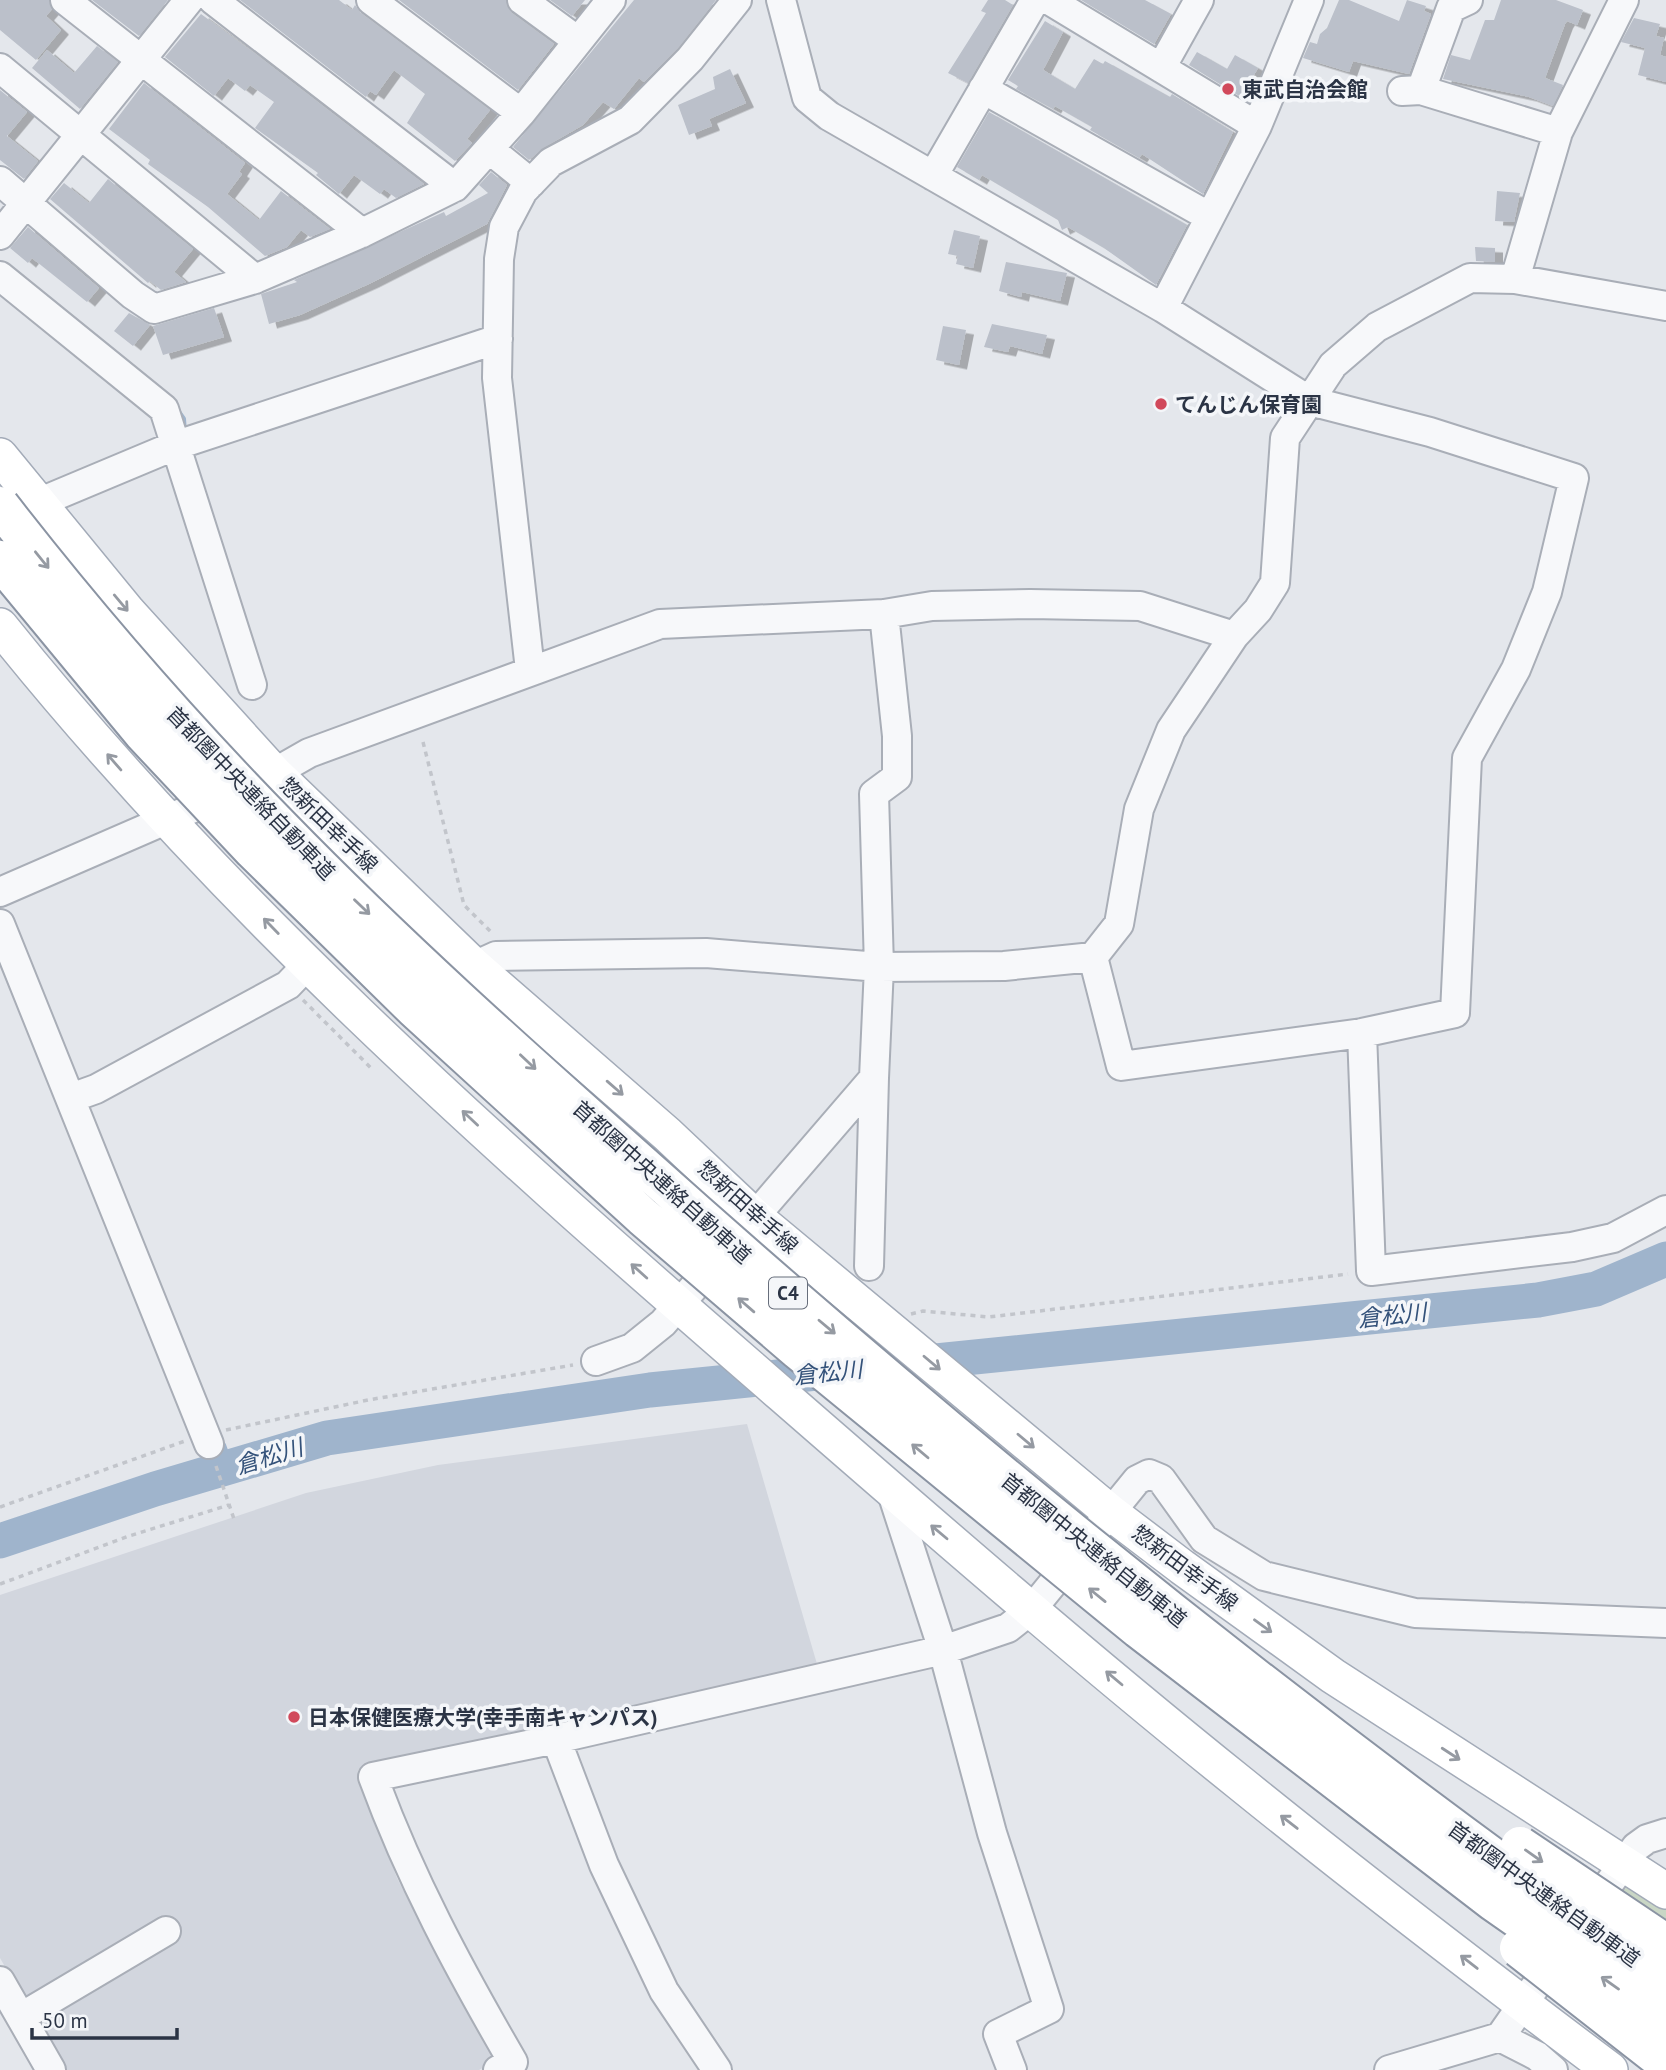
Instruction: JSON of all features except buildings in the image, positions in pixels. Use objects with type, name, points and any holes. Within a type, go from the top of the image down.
[{"type":"highway","name":"首都圏中央連絡自動車道","points":[[0,506],[105,636],[282,829],[421,964],[719,1234],[1053,1518],[1191,1629],[1363,1762],[1666,1982]]},
{"type":"highway","name":"首都圏中央連絡自動車道","points":[[0,560],[143,733],[253,850],[415,1009],[643,1217],[798,1350],[1139,1629],[1494,1902],[1666,2022]]},
{"type":"highway","points":[[1139,1629],[1180,1682],[1666,2063]]},
{"type":"highway","points":[[1191,1629],[1261,1664],[1563,1876],[1666,1944]]},
{"type":"main road","name":"惣新田幸手線","points":[[0,456],[128,612],[274,773],[490,961],[755,1217],[1111,1513],[1333,1676],[1666,1891]]},
{"type":"main road","points":[[0,626],[56,696],[167,819],[298,974],[892,1493],[1240,1783],[1610,2070]]},
{"type":"street","points":[[65,0],[362,233]]},
{"type":"street","points":[[0,235],[189,0]]},
{"type":"street","points":[[213,0],[455,187]]},
{"type":"street","points":[[371,0],[521,113]]},
{"type":"street","points":[[522,0],[578,41]]},
{"type":"street","points":[[0,181],[153,309],[255,279],[362,233],[455,187],[521,113],[611,0]]},
{"type":"street","points":[[530,670],[496,378],[499,259],[504,227],[531,183],[551,162],[630,120],[690,60],[737,0]]},
{"type":"street","points":[[781,0],[807,98],[829,116],[1163,308],[1310,401],[1430,432],[1574,478],[1547,592],[1516,669],[1467,758],[1455,1013],[1362,1033],[1121,1066],[1093,957]]},
{"type":"street","points":[[933,176],[1035,0]]},
{"type":"street","points":[[1049,0],[1256,126]]},
{"type":"street","points":[[1161,68],[1199,0]]},
{"type":"street","points":[[1163,308],[1256,126],[1309,0]]},
{"type":"street","points":[[1468,0],[1466,4],[1451,8],[1411,91],[1558,132]]},
{"type":"street","points":[[1515,279],[1558,132],[1625,0]]},
{"type":"street","points":[[0,68],[255,279]]},
{"type":"street","points":[[983,89],[1210,216]]},
{"type":"street","points":[[489,149],[531,183]]},
{"type":"street","points":[[0,276],[164,409],[252,685]]},
{"type":"street","points":[[490,961],[706,953],[878,967],[1004,966],[1093,957],[1119,924],[1139,809],[1171,730],[1234,636],[1258,610],[1275,583],[1285,438],[1333,365],[1377,327],[1471,278],[1515,279],[1666,306]]},
{"type":"street","points":[[38,503],[174,446],[498,339]]},
{"type":"street","points":[[0,892],[274,773],[309,753],[660,624],[884,614],[932,606],[1140,607],[1234,636]]},
{"type":"street","points":[[869,1266],[878,967],[874,794],[897,777],[897,736],[884,614]]},
{"type":"street","points":[[0,924],[207,1440]]},
{"type":"street","points":[[71,1098],[96,1089],[298,974]]},
{"type":"street","points":[[1362,1033],[1371,1271],[1572,1247],[1614,1238],[1666,1210]]},
{"type":"street","points":[[596,1361],[632,1348],[652,1335],[874,1078]]},
{"type":"street","points":[[498,2070],[513,2062],[445,1944],[396,1839],[373,1777],[556,1739],[943,1650],[1008,1628],[1032,1609],[1137,1480],[1149,1474],[1161,1479],[1204,1539],[1264,1576],[1415,1612],[1666,1623]]},
{"type":"street","points":[[892,1493],[943,1650],[992,1833],[1049,2009],[998,2034],[1012,2070]]},
{"type":"street","points":[[556,1739],[604,1865],[664,1990],[718,2070]]},
{"type":"street","points":[[1389,2070],[1500,2037],[1623,1864],[1647,1839],[1666,1833]]},
{"type":"street","points":[[21,2017],[166,1931]]},
{"type":"street","points":[[0,1981],[51,2070]]},
{"type":"street","points":[[1500,2037],[1546,2068]]},
{"type":"path","points":[[423,742],[464,905],[501,942],[490,961]]},
{"type":"path","points":[[298,974],[371,1068]]},
{"type":"path","points":[[890,1328],[906,1315],[923,1311],[989,1317],[1371,1271]]},
{"type":"path","points":[[0,1507],[207,1440],[368,1400],[596,1361]]},
{"type":"path","points":[[207,1440],[235,1522]]},
{"type":"path","points":[[0,1584],[129,1536],[229,1505]]},
{"type":"shaded area","name":"日本保健医療大学(幸手南キャンパス)","points":[[747,1424],[817,1664],[358,1770],[397,1878],[439,1960],[498,2059],[479,2070],[65,2070],[0,1958],[0,1595],[306,1493],[438,1465]]},
{"type":"green space","points":[[1629,1886],[1666,1906],[1666,1929],[1616,1895]]},
{"type":"waterway","points":[[176,409],[183,419],[184,432]]},
{"type":"waterway","name":"倉松川","points":[[0,1541],[155,1489],[327,1438],[650,1390],[1538,1300],[1596,1289],[1666,1259]]},
{"type":"waterway","points":[[223,1445],[231,1467]]},
{"type":"place","name":"東武自治会館","points":[[1228,89]]},
{"type":"place","name":"てんじん保育園","points":[[1161,404]]},
{"type":"place","name":"日本保健医療大学(幸手南キャンパス)","points":[[294,1717]]}]
